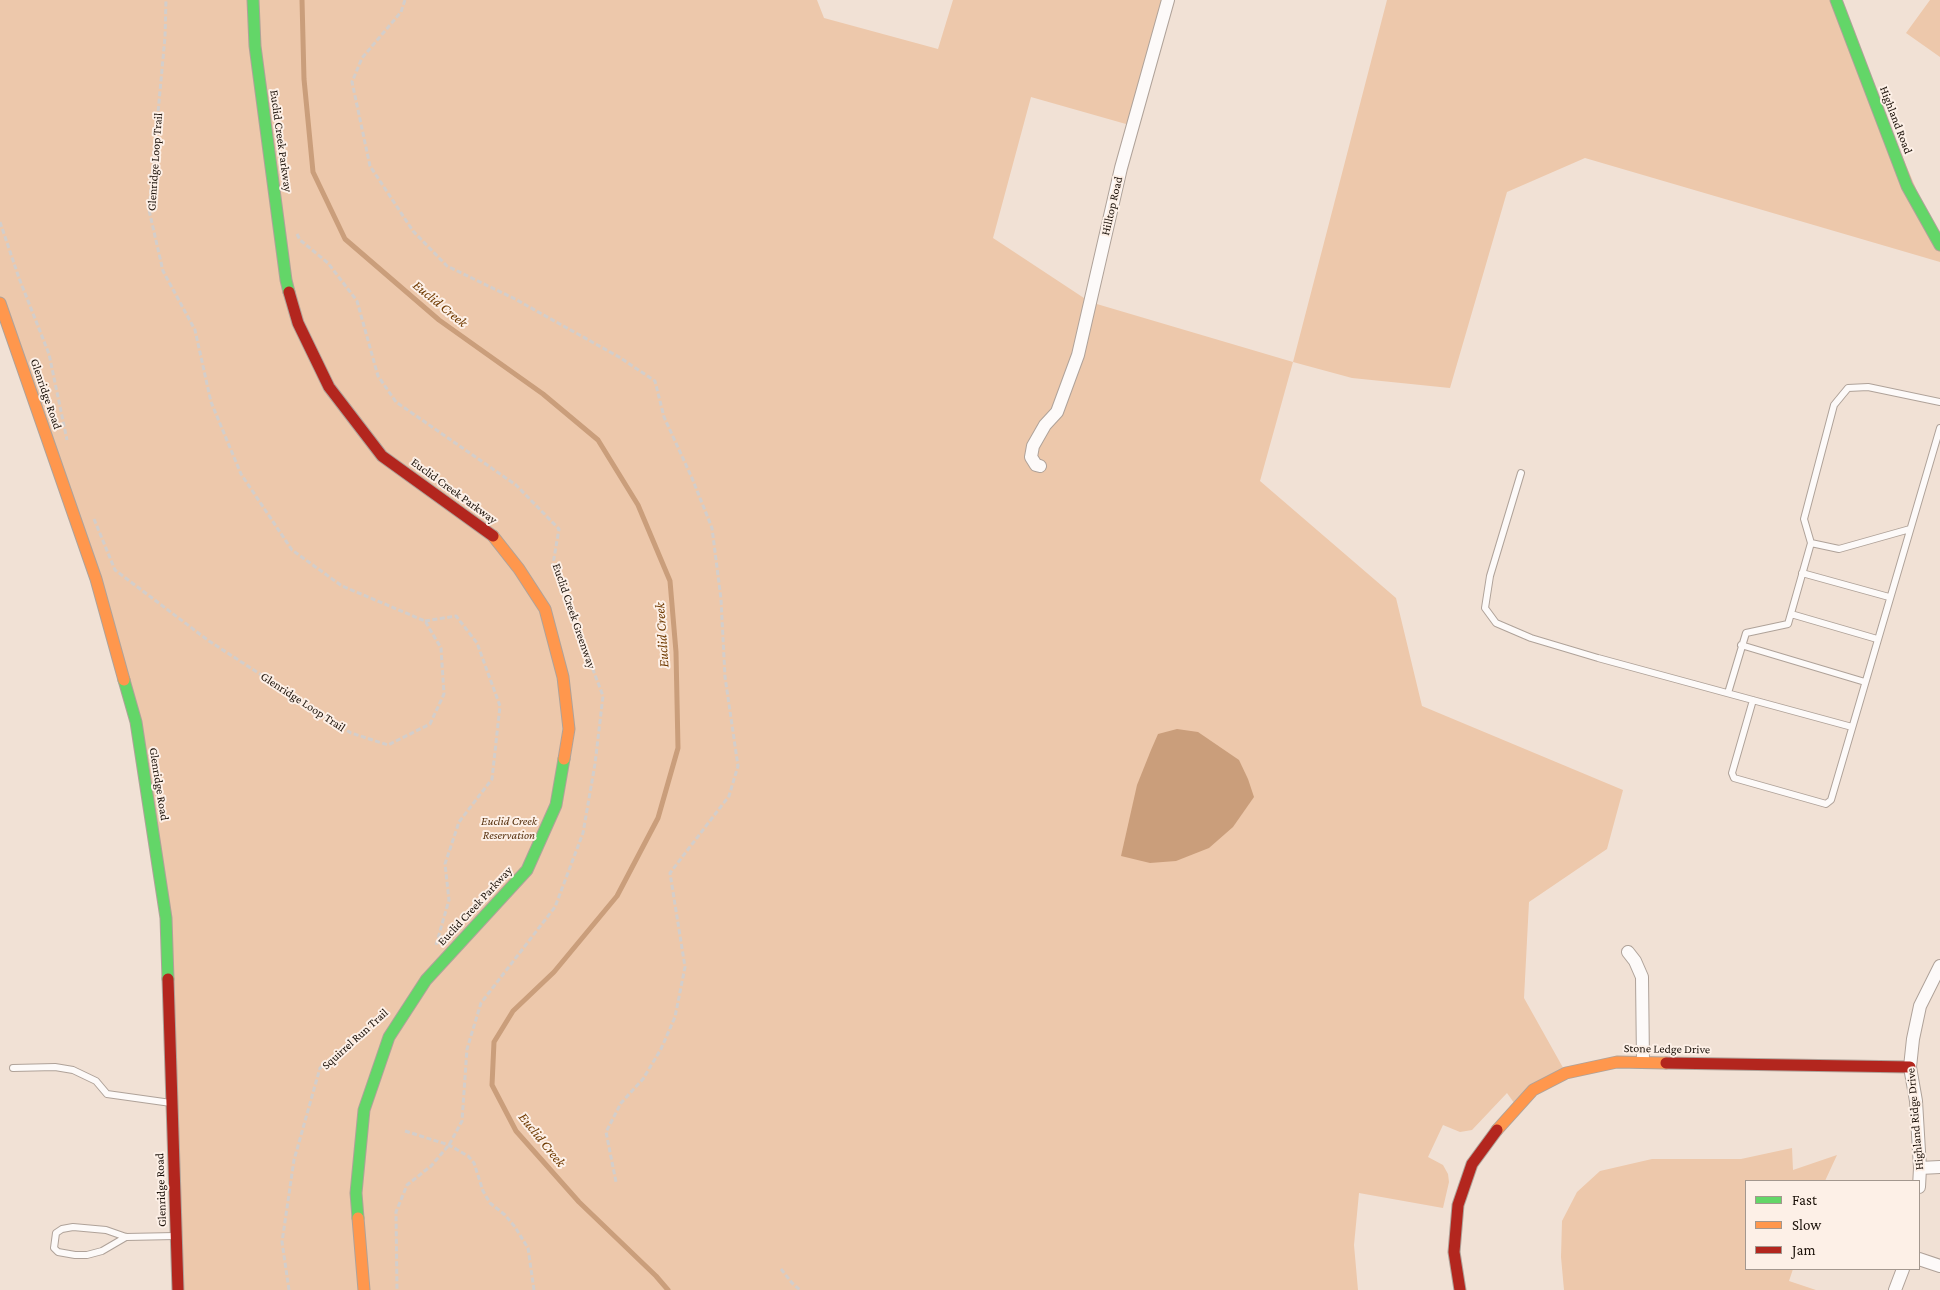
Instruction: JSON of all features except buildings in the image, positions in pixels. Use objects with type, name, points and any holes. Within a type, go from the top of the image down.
[{"type":"street","name":"Euclid Creek Parkway","points":[[253,0],[255,46],[284,270],[298,323],[329,387],[382,456],[492,536],[519,569],[544,609],[563,677],[569,729],[556,805],[527,870],[426,980],[389,1037],[364,1110],[363,1119],[356,1193],[364,1290]]},
{"type":"street","name":"Hilltop Road","points":[[1040,466],[1036,465],[1031,457],[1033,446],[1057,412],[1078,355],[1121,168],[1168,0]]},
{"type":"street","name":"Highland Road","points":[[1836,0],[1907,186],[1940,245]]},
{"type":"street","name":"Glenridge Road","points":[[0,303],[96,579],[136,722],[166,918],[178,1290]]},
{"type":"street","points":[[1628,952],[1635,961],[1642,977],[1644,1062]]},
{"type":"street","name":"Highland Ridge Drive","points":[[1919,1180],[1916,1102],[1910,1067],[1913,1039],[1920,1006],[1940,966]]},
{"type":"street","name":"Stone Ledge Drive","points":[[1460,1290],[1454,1252],[1458,1205],[1472,1164],[1502,1122],[1533,1090],[1566,1073],[1617,1062],[1910,1067]]},
{"type":"street","points":[[1920,1168],[1940,1166]]},
{"type":"street","points":[[1920,1259],[1940,1266]]},
{"type":"street","points":[[1895,1290],[1902,1270]]},
{"type":"lane","points":[[1728,693],[1746,633],[1786,626],[1791,614],[1810,543],[1804,519],[1834,406],[1848,388],[1868,387],[1940,402]]},
{"type":"lane","points":[[1752,700],[1732,773],[1734,778],[1826,804],[1831,800],[1940,428]]},
{"type":"lane","points":[[1522,473],[1490,576],[1485,608],[1496,624],[1531,638],[1581,653],[1852,727]]},
{"type":"lane","points":[[1810,543],[1839,550],[1910,529]]},
{"type":"lane","points":[[1802,573],[1890,597]]},
{"type":"lane","points":[[1791,614],[1877,639]]},
{"type":"lane","points":[[1742,646],[1865,682]]},
{"type":"lane","points":[[13,1068],[55,1067],[73,1070],[96,1081],[107,1094],[172,1103]]},
{"type":"lane","points":[[126,1237],[102,1251],[87,1254],[75,1255],[58,1252],[54,1248],[56,1233],[62,1229],[73,1227],[106,1230],[126,1237],[177,1236]]},
{"type":"path","name":"Glenridge Loop Trail","points":[[92,512],[115,570],[209,641],[351,733],[388,745],[430,724],[444,694],[441,648],[425,621],[342,586],[292,550],[241,474],[211,402],[195,330],[163,271],[149,210],[165,37],[166,0]]},
{"type":"path","points":[[405,0],[401,12],[362,58],[352,82],[370,166],[413,231],[447,266],[515,299],[602,347],[655,381],[664,417],[712,528],[720,599],[725,677],[738,766],[729,796],[670,873],[685,966],[675,1017],[661,1049],[643,1079],[621,1103],[606,1132],[616,1182]]},
{"type":"path","points":[[0,222],[19,278],[49,354],[67,442]]},
{"type":"path","name":"Euclid Creek Greenway","points":[[296,233],[300,240],[328,263],[357,301],[378,376],[396,402],[516,485],[559,529],[553,564],[602,696],[595,764],[583,833],[555,907],[481,1003],[467,1050],[462,1121],[449,1145],[431,1166],[408,1184],[396,1212],[397,1290]]},
{"type":"path","points":[[425,621],[456,616],[477,643],[500,706],[492,779],[458,822],[446,864],[449,900],[435,948]]},
{"type":"path","name":"Squirrel Run Trail","points":[[289,1290],[282,1242],[294,1160],[320,1068],[348,1048],[383,1017]]},
{"type":"path","points":[[405,1131],[449,1145],[468,1156],[474,1163],[483,1191],[490,1204],[515,1227],[528,1248],[534,1290]]},
{"type":"path","points":[[782,1269],[792,1283],[800,1290]]},
{"type":"green space","name":"Euclid Creek Reservation","points":[[0,0],[817,0],[824,18],[938,49],[953,0],[1168,0],[1133,126],[1031,97],[993,238],[1090,302],[1293,362],[1260,481],[1396,598],[1422,706],[1623,790],[1607,849],[1529,902],[1524,998],[1566,1073],[1517,1107],[1507,1093],[1472,1130],[1460,1132],[1443,1125],[1428,1157],[1443,1165],[1448,1174],[1449,1182],[1443,1208],[1359,1193],[1354,1245],[1358,1290],[178,1290],[167,951],[136,722],[0,303]]},
{"type":"green space","points":[[1387,0],[1836,0],[1940,245],[1940,262],[1585,158],[1507,192],[1450,388],[1352,378],[1293,362]]},
{"type":"green space","points":[[1930,0],[1940,0],[1940,57],[1906,33]]},
{"type":"green space","points":[[1792,1148],[1793,1170],[1837,1155],[1825,1180],[1745,1180],[1745,1270],[1793,1270],[1789,1281],[1816,1290],[1564,1290],[1561,1257],[1562,1221],[1577,1192],[1600,1171],[1652,1159],[1741,1159]]},
{"type":"shaded area","points":[[1177,729],[1198,732],[1239,760],[1254,797],[1233,827],[1209,848],[1176,861],[1150,863],[1121,856],[1137,785],[1158,734]]},
{"type":"waterway","name":"Euclid Creek","points":[[302,0],[304,79],[313,172],[345,239],[439,320],[543,394],[598,440],[638,505],[670,581],[676,652],[678,748],[658,818],[617,896],[554,972],[513,1011],[494,1042],[492,1085],[516,1131],[579,1202],[656,1276],[668,1290]]},
{"type":"traffic: fast","points":[[253,0],[255,46],[289,292]]},
{"type":"traffic: fast","points":[[1836,0],[1907,186],[1940,245]]},
{"type":"traffic: fast","points":[[124,680],[136,722],[166,918],[168,979]]},
{"type":"traffic: fast","points":[[358,1218],[356,1193],[364,1110],[389,1037],[426,980],[527,870],[556,805],[564,759]]},
{"type":"traffic: slow","points":[[0,303],[96,579],[124,680]]},
{"type":"traffic: slow","points":[[493,536],[519,569],[545,609],[563,677],[569,729],[564,759]]},
{"type":"traffic: slow","points":[[1497,1130],[1533,1090],[1566,1073],[1617,1062],[1666,1063]]},
{"type":"traffic: slow","points":[[358,1218],[364,1290]]},
{"type":"traffic: jam","points":[[289,292],[298,323],[329,387],[382,456],[493,536]]},
{"type":"traffic: jam","points":[[168,979],[178,1290]]},
{"type":"traffic: jam","points":[[1666,1063],[1910,1067]]},
{"type":"traffic: jam","points":[[1460,1290],[1454,1252],[1458,1205],[1472,1164],[1497,1130]]}]
